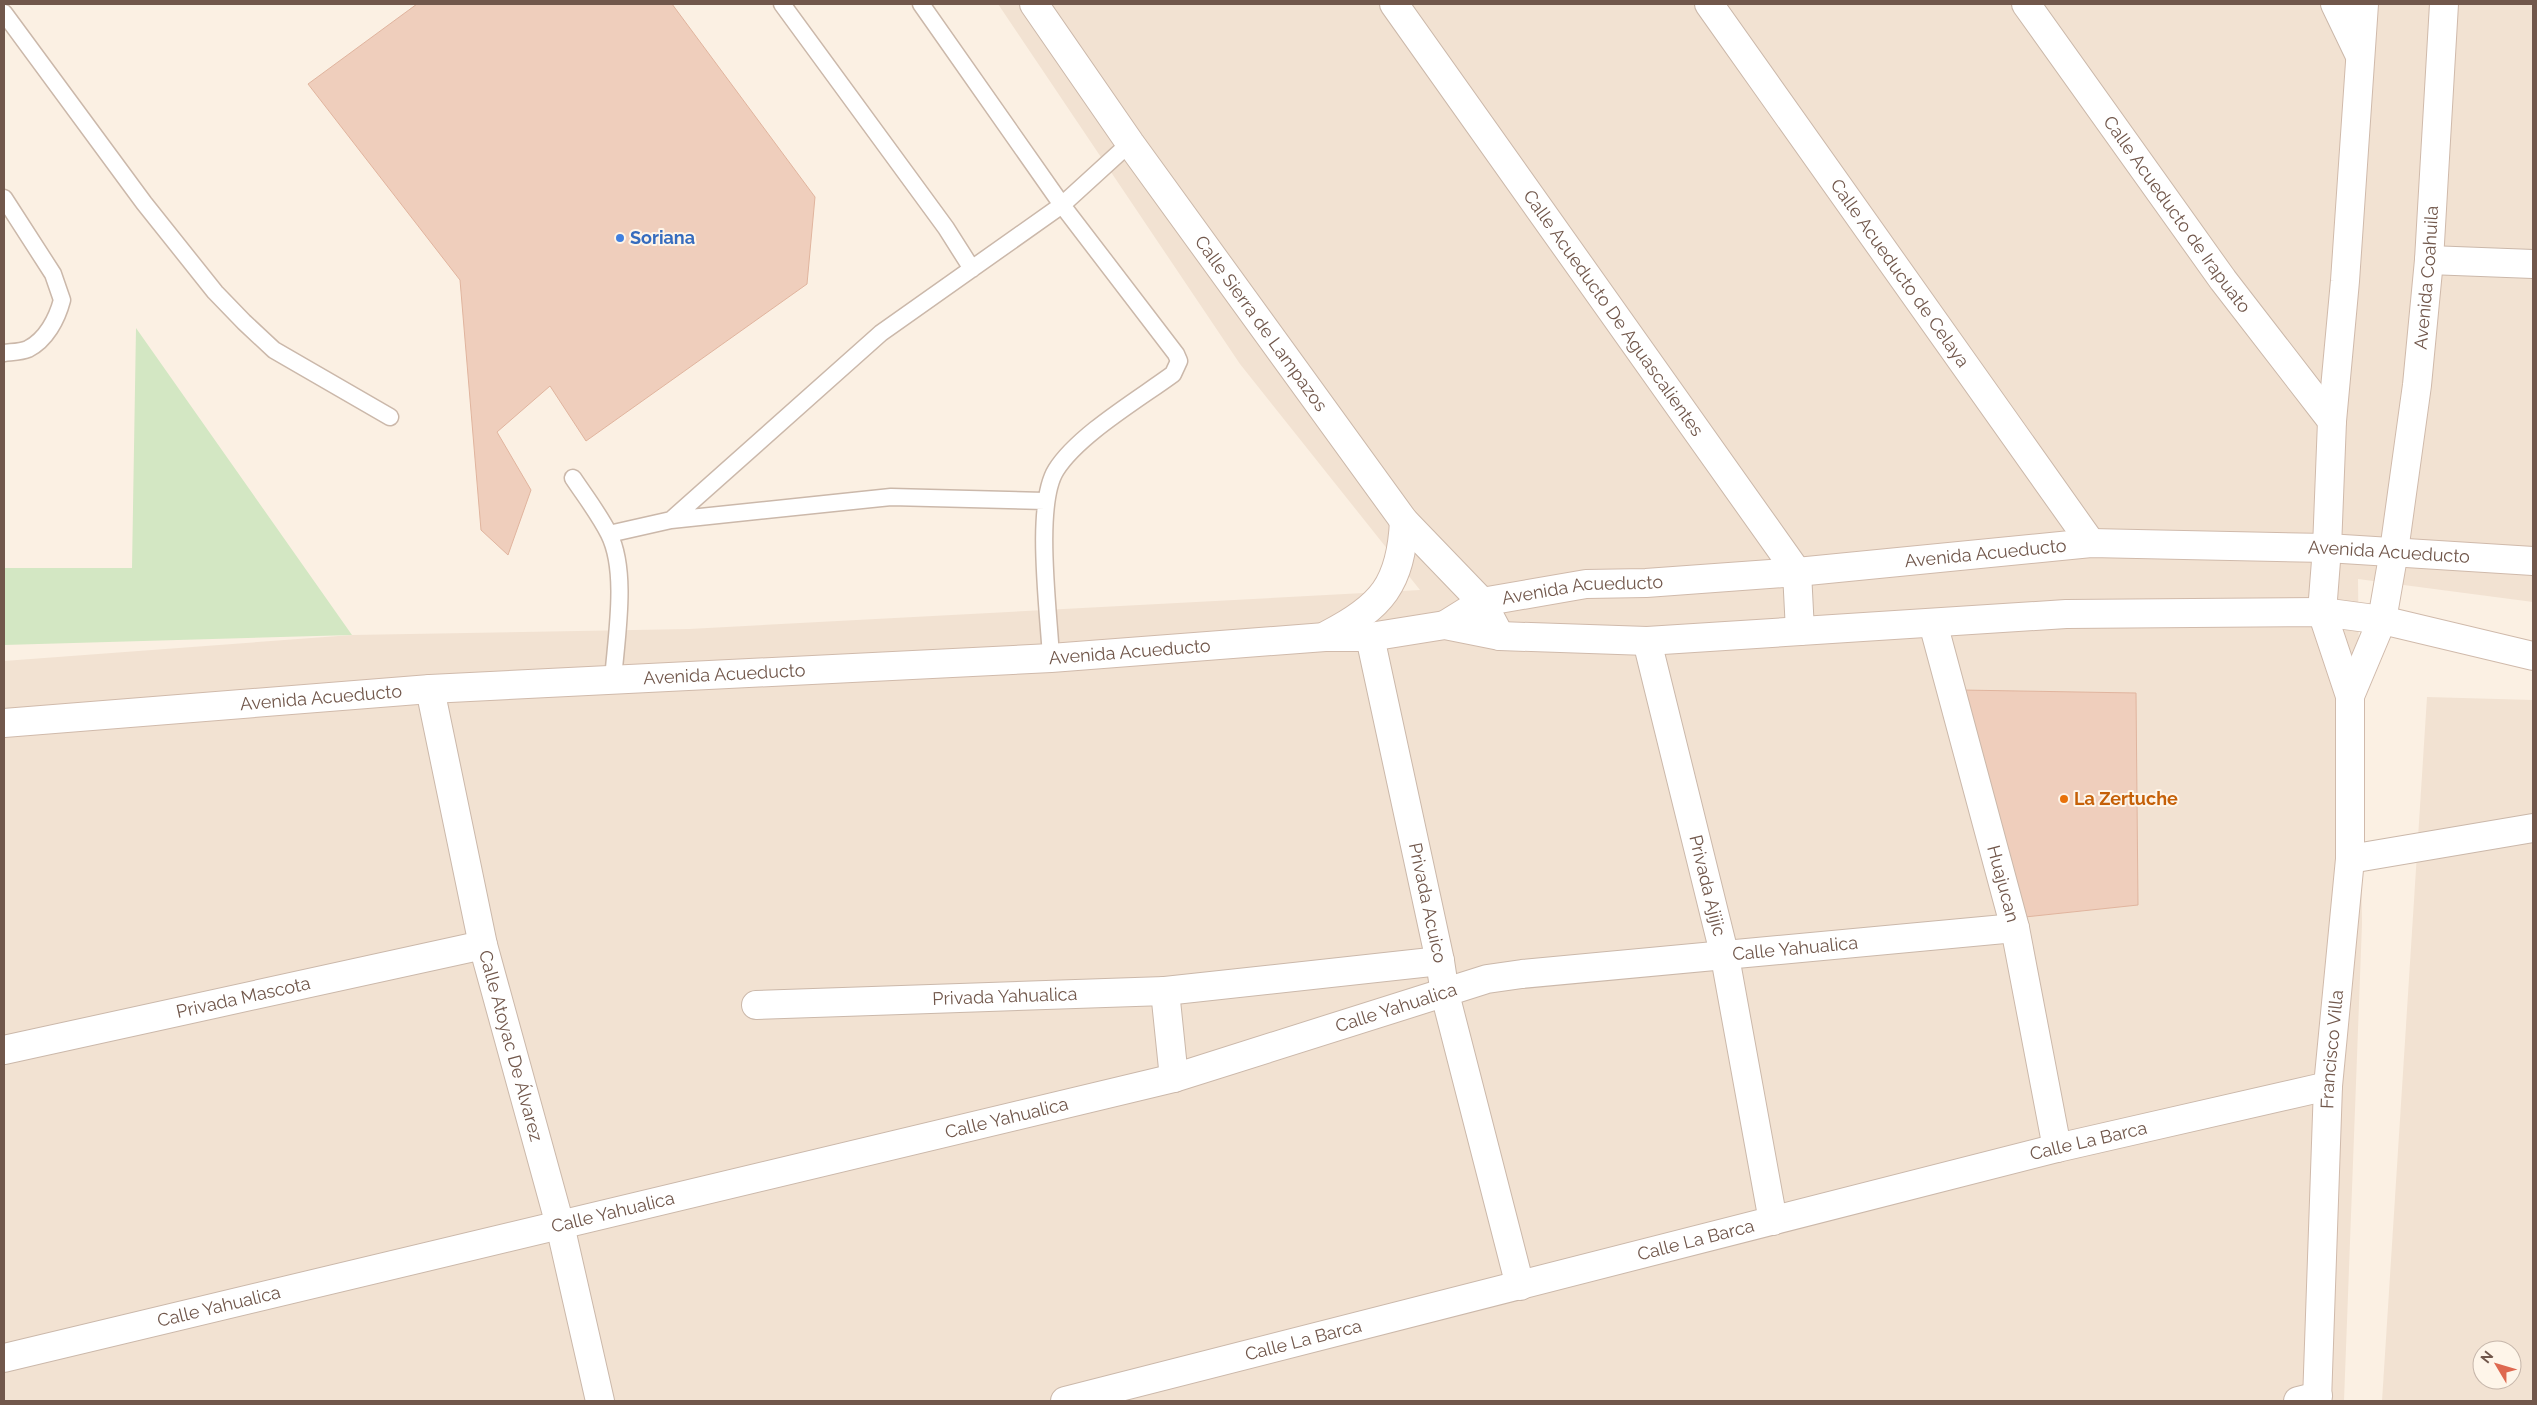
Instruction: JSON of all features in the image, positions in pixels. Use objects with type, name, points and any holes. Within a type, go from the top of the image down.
[{"type":"street","name":"Calle Sierra de Lampazos","points":[[1034,4],[1130,143],[1404,520],[1482,602],[1500,636]]},
{"type":"street","name":"Calle Acueducto De Aguascalientes","points":[[1394,4],[1797,572]]},
{"type":"street","name":"Calle Acueducto de Celaya","points":[[1709,4],[2091,543]]},
{"type":"street","name":"Calle Acueducto de Irapuato","points":[[2026,4],[2223,280],[2332,421]]},
{"type":"street","points":[[2334,4],[2360,56]]},
{"type":"street","points":[[2322,612],[2327,548],[2332,421],[2345,281],[2364,4]]},
{"type":"street","name":"Avenida Coahuila","points":[[2382,620],[2394,550],[2416,385],[2429,260],[2444,4]]},
{"type":"street","points":[[2429,260],[2533,264]]},
{"type":"street","points":[[1324,637],[1371,610],[1381,598],[1394,577],[1401,556],[1404,520]]},
{"type":"street","name":"Avenida Acueducto","points":[[1445,625],[1482,602],[1586,584],[1646,584],[1797,572],[2091,543],[2394,550],[2533,561]]},
{"type":"street","points":[[1797,572],[1800,632]]},
{"type":"street","name":"Avenida Acueducto","points":[[4,723],[430,690],[1051,658],[1324,637],[1370,637],[1445,625],[1500,636],[1647,641],[2066,614],[2322,612],[2382,620],[2533,656]]},
{"type":"street","name":"Francisco Villa","points":[[2311,1400],[2328,1086],[2350,859],[2350,696],[2322,612]]},
{"type":"street","name":"Francisco Villa","points":[[2350,696],[2382,620]]},
{"type":"street","name":"Huajucan","points":[[1932,623],[2015,928],[2058,1148]]},
{"type":"street","name":"Privada Acuico","points":[[1370,637],[1440,961],[1445,994],[1520,1286]]},
{"type":"street","name":"Privada Ajijic","points":[[1647,641],[1725,957],[1773,1221]]},
{"type":"street","name":"Calle Atoyac De Álvarez","points":[[430,690],[483,945],[560,1225],[600,1401]]},
{"type":"street","points":[[2350,859],[2533,828]]},
{"type":"street","name":"Calle Yahualica","points":[[4,1358],[1174,1078],[1487,980],[1522,974],[1725,957],[2015,928]]},
{"type":"street","name":"Privada Mascota","points":[[4,1050],[483,945]]},
{"type":"street","name":"Privada Yahualica","points":[[756,1005],[1165,991],[1440,961]]},
{"type":"street","points":[[1165,991],[1174,1078]]},
{"type":"street","name":"Calle La Barca","points":[[1065,1401],[2058,1148],[2328,1086]]},
{"type":"lane","points":[[782,4],[946,228],[972,269]]},
{"type":"lane","points":[[921,4],[1062,205],[1176,354],[1178,361],[1173,374],[1096,430],[1070,453],[1056,470],[1046,501],[1044,524],[1051,658]]},
{"type":"lane","points":[[4,13],[144,203],[215,292],[274,350],[390,417]]},
{"type":"lane","points":[[671,520],[881,333],[1062,205],[1130,143]]},
{"type":"lane","points":[[4,198],[53,274],[62,300],[51,328],[42,338],[27,350],[4,353]]},
{"type":"lane","points":[[573,478],[609,534],[616,554],[619,579],[613,680]]},
{"type":"lane","points":[[609,534],[671,520],[891,497],[1046,501]]},
{"type":"shaded area","points":[[998,4],[2533,4],[2533,602],[2358,579],[2362,924],[2344,1401],[4,1401],[4,661],[352,635],[689,629],[1420,590],[1240,364]]},
{"type":"shaded area","points":[[2427,697],[2533,700],[2533,1401],[2382,1401]]},
{"type":"green space","points":[[136,328],[352,635],[4,645],[4,568],[132,568]]},
{"type":"building","name":"Soriana","points":[[417,4],[672,4],[815,197],[807,284],[586,441],[550,386],[497,432],[531,490],[508,555],[481,530],[460,280],[308,84]]},
{"type":"building","name":"La Zertuche","points":[[1961,690],[2136,693],[2138,905],[2025,917]]},
{"type":"place","name":"Soriana","points":[[620,238]]},
{"type":"place","name":"La Zertuche","points":[[2064,799]]}]
